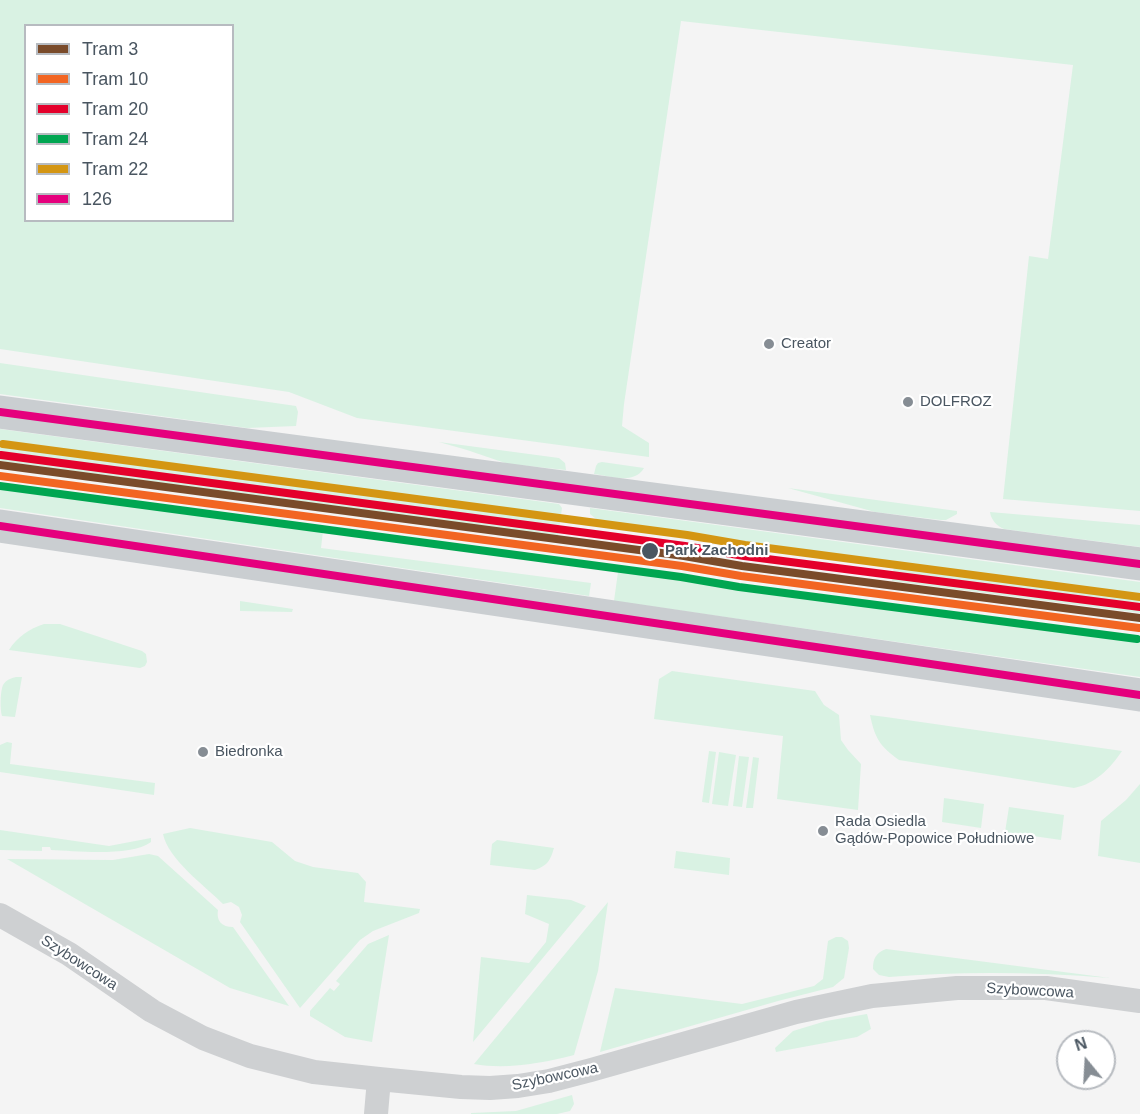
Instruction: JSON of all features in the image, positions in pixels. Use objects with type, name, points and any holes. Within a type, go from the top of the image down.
[{"type":"main road","points":[[0,412],[1140,564]]},
{"type":"main road","points":[[0,526],[1140,695]]},
{"type":"street","name":"Szybowcowa","points":[[0,915],[69,954],[152,1011],[203,1038],[250,1056],[314,1072],[490,1088],[528,1084],[591,1070],[796,1012],[872,996],[957,988],[1046,988],[1140,1001]]},
{"type":"street","points":[[376,1114],[379,1079]]},
{"type":"green space","points":[[0,0],[1140,0],[1140,511],[1003,499],[1029,256],[1048,259],[1073,65],[681,21],[622,426],[649,443],[649,457],[357,418],[289,392],[0,349]]},
{"type":"green space","points":[[0,363],[296,406],[298,412],[296,426],[247,428],[0,394]]},
{"type":"green space","points":[[0,429],[559,504],[562,508],[558,536],[0,461]]},
{"type":"green space","points":[[439,442],[559,458],[565,463],[566,470],[508,464]]},
{"type":"green space","points":[[598,463],[644,468],[640,473],[628,478],[594,474]]},
{"type":"green space","points":[[788,488],[957,511],[957,514],[941,520],[875,512]]},
{"type":"green space","points":[[0,489],[323,531],[321,548],[591,583],[589,596],[0,508]]},
{"type":"green space","points":[[590,508],[1140,582],[1140,613],[892,581],[894,566],[872,562],[873,559],[601,523],[590,514]]},
{"type":"green space","points":[[990,512],[1140,525],[1140,547],[1004,529],[995,522]]},
{"type":"green space","points":[[618,572],[1140,641],[1140,677],[614,601]]},
{"type":"green space","points":[[240,601],[293,609],[292,612],[240,611]]},
{"type":"green space","points":[[44,624],[60,624],[142,651],[146,654],[147,662],[140,668],[9,650],[24,634]]},
{"type":"green space","points":[[672,671],[815,691],[824,705],[839,715],[841,740],[861,764],[858,810],[777,799],[783,736],[654,719],[659,679]]},
{"type":"green space","points":[[16,677],[22,677],[15,717],[2,716],[3,685]]},
{"type":"green space","points":[[870,715],[1122,751],[1101,775],[1089,783],[1074,788],[899,760],[879,741]]},
{"type":"green space","points":[[7,742],[12,743],[10,764],[155,783],[154,795],[0,772],[0,745]]},
{"type":"green space","points":[[709,751],[716,752],[709,803],[702,802]]},
{"type":"green space","points":[[719,752],[736,755],[728,806],[712,804]]},
{"type":"green space","points":[[739,756],[749,757],[742,807],[733,806]]},
{"type":"green space","points":[[753,757],[759,758],[753,808],[746,808]]},
{"type":"green space","points":[[1140,784],[1140,863],[1098,856],[1101,821],[1126,800]]},
{"type":"green space","points":[[944,798],[984,804],[981,828],[942,822]]},
{"type":"green space","points":[[1009,807],[1064,815],[1061,840],[1005,832]]},
{"type":"green space","points":[[190,828],[272,842],[295,861],[313,867],[358,873],[366,882],[364,902],[420,909],[419,913],[373,931],[360,940],[300,1008],[240,922],[242,915],[239,907],[231,902],[223,904],[188,872],[172,853],[163,834]]},
{"type":"green space","points":[[0,830],[109,846],[151,838],[151,842],[142,847],[117,851],[51,850],[50,847],[42,847],[42,851],[0,850]]},
{"type":"green space","points":[[497,840],[554,848],[548,862],[535,870],[490,865],[492,844]]},
{"type":"green space","points":[[676,851],[730,858],[729,875],[674,868]]},
{"type":"green space","points":[[149,854],[158,856],[218,910],[221,923],[233,927],[289,1006],[230,988],[7,859],[113,860]]},
{"type":"green space","points":[[527,895],[571,900],[586,906],[473,1042],[481,957],[529,963],[546,942],[549,924],[525,914]]},
{"type":"green space","points":[[608,902],[598,971],[574,1055],[524,1065],[474,1064]]},
{"type":"green space","points":[[389,935],[372,1042],[345,1037],[310,1016],[310,1011],[330,988],[334,991],[340,984],[336,981],[368,944]]},
{"type":"green space","points":[[842,937],[848,941],[849,948],[844,978],[833,987],[600,1052],[615,988],[742,1004],[814,986],[823,979],[828,941]]},
{"type":"green space","points":[[886,949],[1110,978],[1000,973],[889,977],[879,975],[873,969],[876,956]]},
{"type":"green space","points":[[867,1014],[871,1029],[857,1037],[776,1052],[775,1048],[793,1031],[826,1021]]},
{"type":"green space","points":[[572,1095],[574,1104],[570,1111],[557,1114],[471,1114],[516,1111]]},
{"type":"tram line","name":"22","points":[[3,444],[1140,597]]},
{"type":"tram line","name":"20","points":[[1,455],[685,546],[744,556],[1140,607]]},
{"type":"tram line","name":"3","points":[[0,465],[1140,618]]},
{"type":"tram line","name":"10","points":[[0,476],[1139,628]]},
{"type":"tram line","name":"24","points":[[0,486],[1137,639]]},
{"type":"transit line","name":"126","points":[[0,412],[1140,564]]},
{"type":"transit line","name":"126","points":[[0,526],[1140,695]]},
{"type":"place","name":"Creator","points":[[769,344]]},
{"type":"place","name":"DOLFROZ","points":[[908,402]]},
{"type":"place","name":"Park Zachodni","points":[[650,551]]},
{"type":"place","name":"Biedronka","points":[[203,752]]},
{"type":"place","name":"Rada Osiedla Gądów-Popowice Południowe","points":[[823,831]]}]
